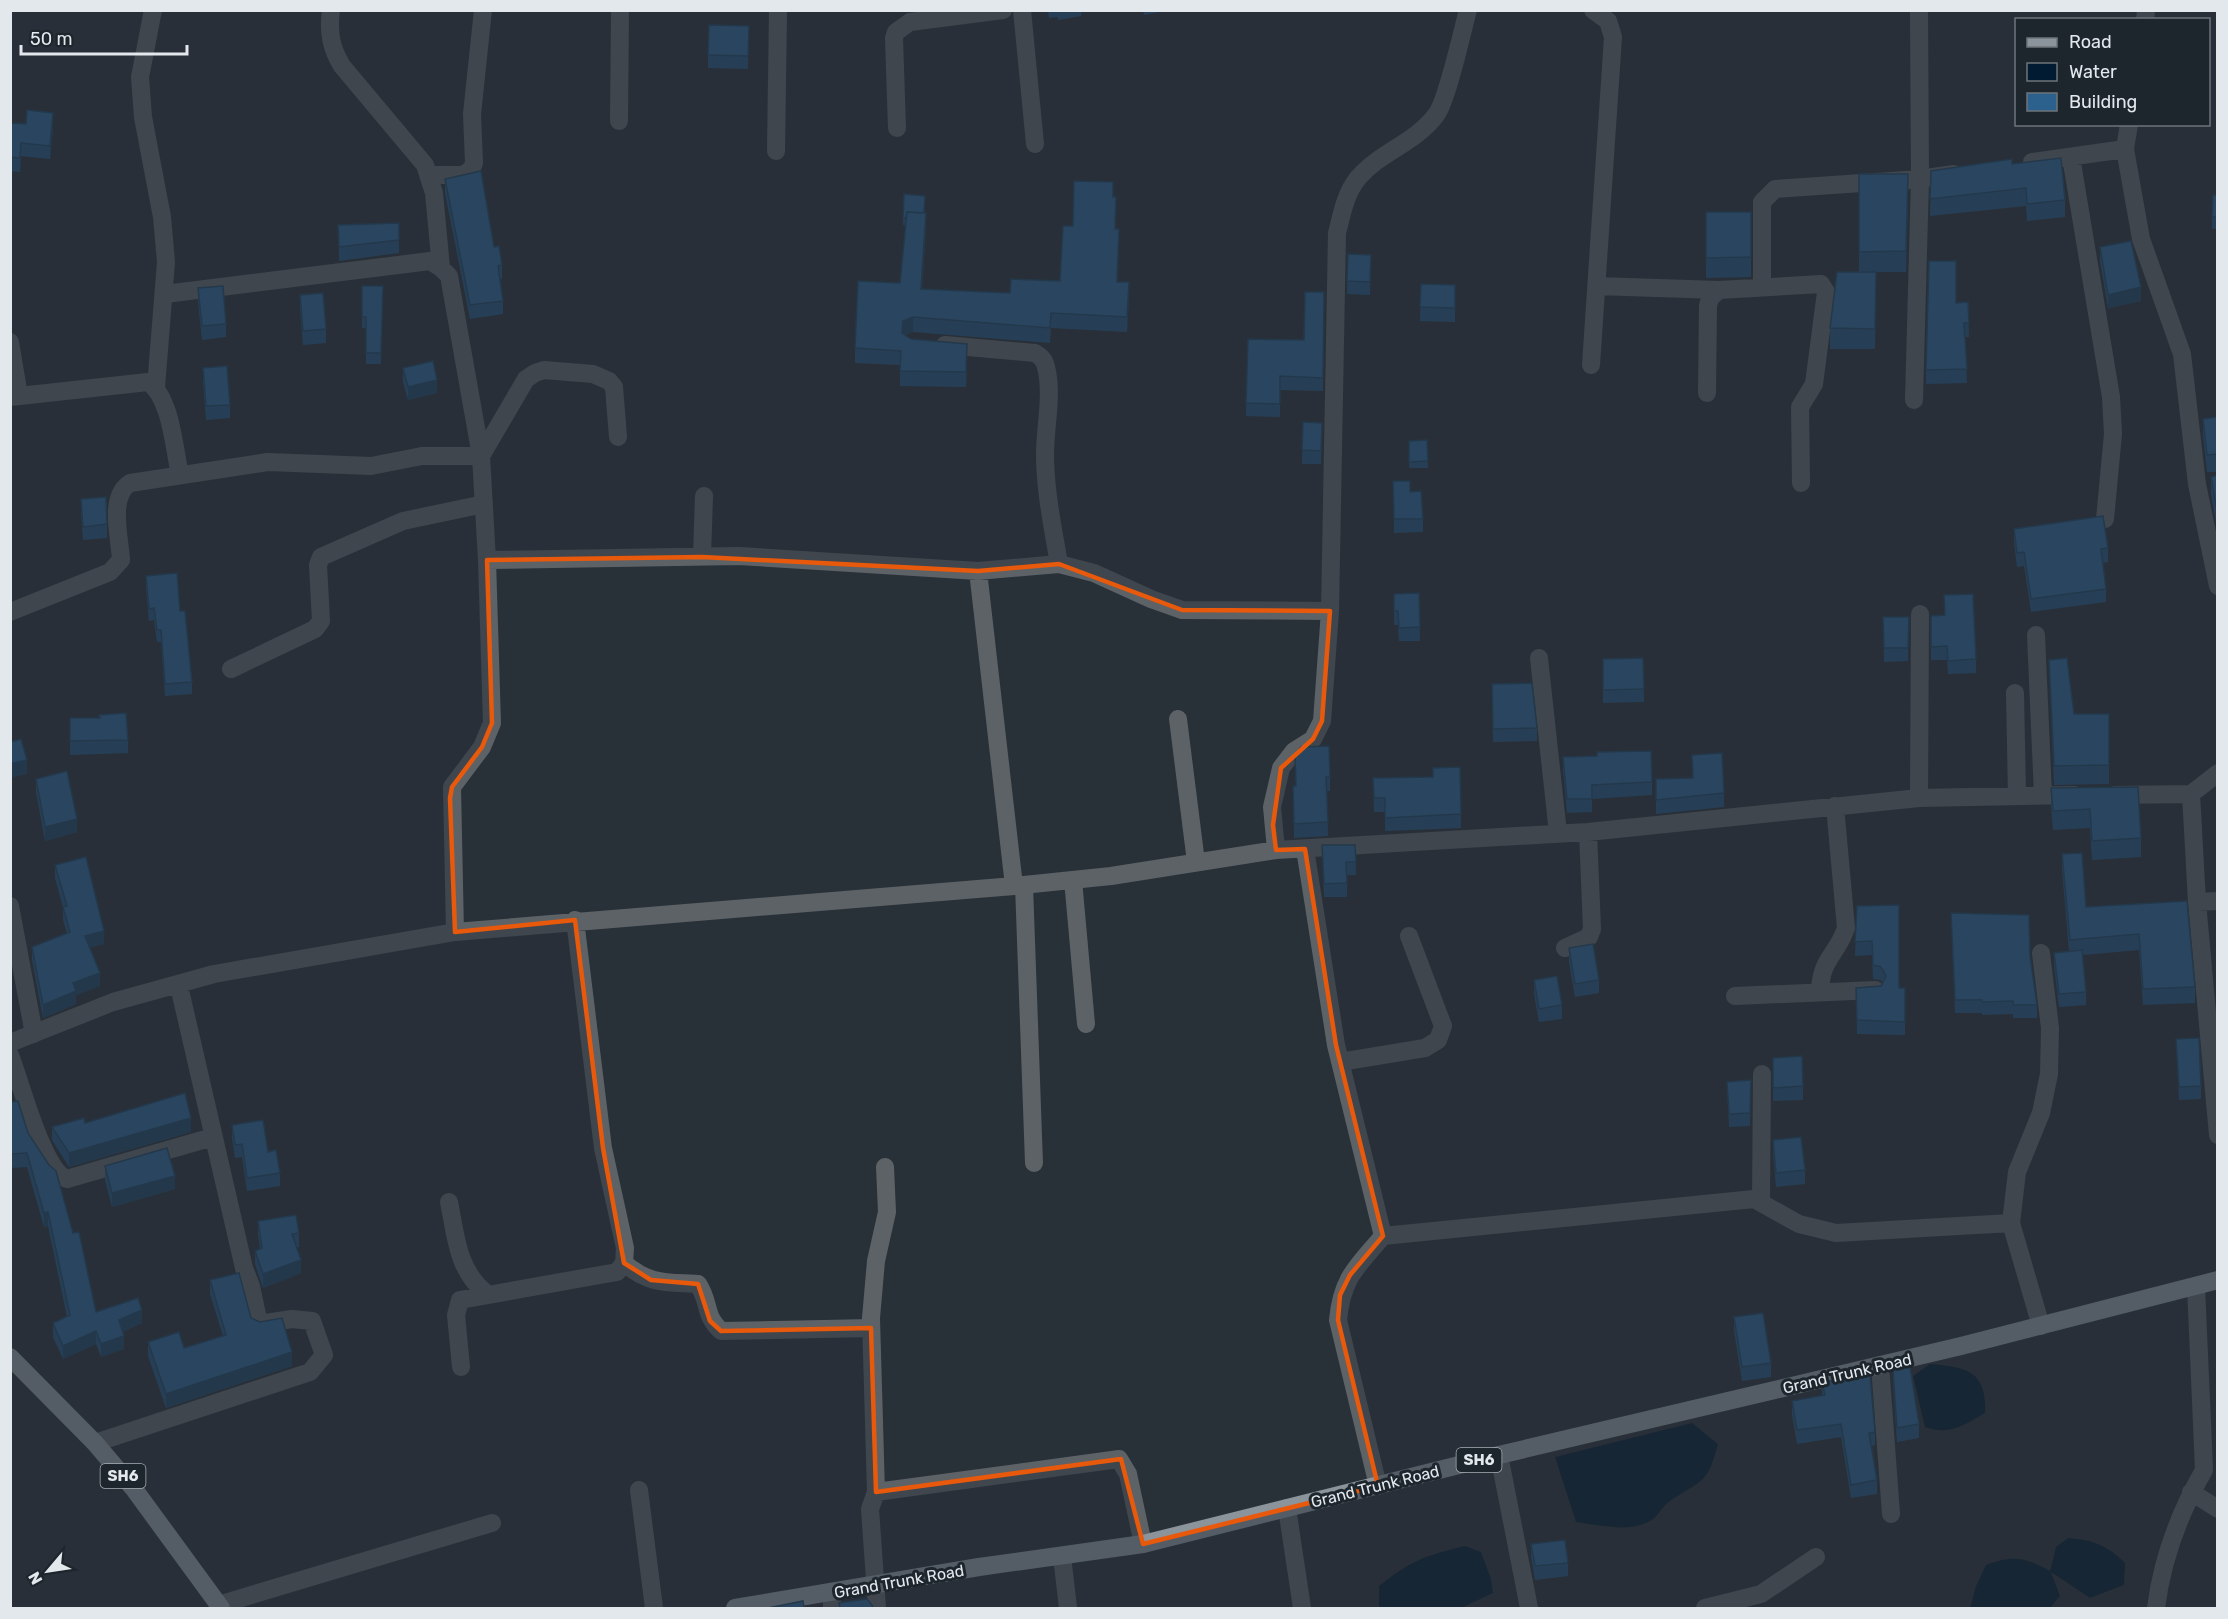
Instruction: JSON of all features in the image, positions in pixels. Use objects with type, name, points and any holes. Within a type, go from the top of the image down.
[{"type":"main road","name":"Grand Trunk Road","points":[[735,1608],[832,1601],[876,1584],[1143,1544],[1499,1455],[2041,1326],[2217,1280]]},
{"type":"main road","name":"SH6","points":[[10,1357],[95,1443],[142,1499],[219,1607]]},
{"type":"street","points":[[153,10],[140,77],[143,117],[162,217],[165,294],[156,387]]},
{"type":"street","points":[[331,10],[330,36],[334,52],[342,66],[416,154],[429,175],[434,193],[441,268]]},
{"type":"street","points":[[429,175],[464,175],[471,170],[474,163],[472,114],[483,10]]},
{"type":"street","points":[[619,122],[620,10]]},
{"type":"street","points":[[776,151],[778,10]]},
{"type":"street","points":[[897,128],[894,38],[896,32],[910,22],[1003,10]]},
{"type":"street","points":[[1022,10],[1035,144]]},
{"type":"street","points":[[1276,850],[1272,807],[1281,768],[1294,751],[1313,739],[1322,721],[1330,611],[1337,233],[1345,201],[1358,178],[1380,159],[1423,131],[1438,113],[1468,10]]},
{"type":"street","points":[[1914,400],[1920,179],[1919,10]]},
{"type":"street","points":[[1591,365],[1613,37],[1604,14]]},
{"type":"street","points":[[2129,126],[2125,149],[2142,239],[2182,354],[2197,484],[2217,586]]},
{"type":"street","points":[[2013,165],[2125,149]]},
{"type":"street","points":[[2071,157],[2111,397],[2113,434],[2105,519]]},
{"type":"street","points":[[1762,287],[1762,202],[1775,189],[1920,179],[1966,172]]},
{"type":"street","points":[[165,294],[430,261],[449,276],[481,456],[492,723],[482,747],[452,787],[455,932]]},
{"type":"street","points":[[1596,286],[1719,290],[1818,284],[1826,292],[1814,384],[1800,407],[1801,483]]},
{"type":"street","points":[[1707,393],[1708,306],[1710,298],[1719,290]]},
{"type":"street","points":[[10,342],[15,397],[148,382],[156,387],[164,401],[180,475]]},
{"type":"street","points":[[924,344],[1035,353],[1042,358],[1046,367],[1047,389],[1045,455],[1047,488],[1059,564]]},
{"type":"street","points":[[481,456],[526,379],[544,370],[593,374],[609,381],[614,387],[618,437]]},
{"type":"street","points":[[10,612],[110,572],[121,560],[118,506],[124,487],[130,483],[268,462],[371,466],[422,456],[481,456]]},
{"type":"street","points":[[2197,484],[2217,482]]},
{"type":"street","points":[[702,557],[704,496]]},
{"type":"street","points":[[231,669],[315,629],[321,621],[318,564],[321,557],[403,521],[484,504]]},
{"type":"street","points":[[487,560],[751,557],[978,571],[1059,564],[1094,573],[1151,599],[1182,610],[1330,611]]},
{"type":"street","points":[[978,571],[1019,885],[1034,1163]]},
{"type":"street","points":[[1919,798],[1920,614]]},
{"type":"street","points":[[2036,634],[2043,795]]},
{"type":"street","points":[[1539,658],[1558,832]]},
{"type":"street","points":[[2015,693],[2017,796]]},
{"type":"street","points":[[1178,719],[1196,862]]},
{"type":"street","points":[[10,1043],[113,1002],[179,986],[214,974],[455,932],[575,920],[1074,880],[1276,850],[1588,832],[1919,798],[2191,794],[2217,774]]},
{"type":"street","points":[[2191,794],[2197,902],[2217,1135]]},
{"type":"street","points":[[1820,992],[1821,974],[1825,962],[1842,940],[1846,928],[1835,806]]},
{"type":"street","points":[[1565,948],[1589,937],[1592,930],[1588,832]]},
{"type":"street","points":[[1305,849],[1340,1062],[1383,1236]]},
{"type":"street","points":[[1074,880],[1086,1024]]},
{"type":"street","points":[[2197,902],[2217,902]]},
{"type":"street","points":[[10,906],[34,1034]]},
{"type":"street","points":[[461,1367],[456,1315],[460,1300],[486,1293],[617,1272],[624,1263],[625,1248],[603,1148],[575,920]]},
{"type":"street","points":[[1340,1062],[1425,1048],[1438,1040],[1443,1026],[1439,1010],[1409,936]]},
{"type":"street","points":[[2041,953],[2050,1028],[2049,1074],[2041,1113],[2017,1172],[2012,1194],[2011,1223],[2041,1326]]},
{"type":"street","points":[[95,1443],[310,1372],[324,1355],[312,1321],[292,1319],[259,1324],[179,986]]},
{"type":"street","points":[[1734,996],[1875,990]]},
{"type":"street","points":[[10,1055],[47,1157],[61,1177],[67,1179],[213,1137]]},
{"type":"street","points":[[1761,1202],[1762,1074]]},
{"type":"street","points":[[877,1608],[870,1509],[876,1492],[871,1328],[876,1261],[887,1212],[885,1167]]},
{"type":"street","points":[[1378,1486],[1338,1320],[1340,1295],[1350,1275],[1383,1236],[1732,1199],[1754,1199],[1799,1224],[1836,1233],[2011,1223]]},
{"type":"street","points":[[449,1202],[460,1261],[472,1282],[486,1293]]},
{"type":"street","points":[[624,1263],[640,1277],[698,1284],[705,1294],[710,1321],[721,1331],[871,1328]]},
{"type":"street","points":[[2156,1608],[2161,1573],[2191,1492],[2204,1470],[2196,1286]]},
{"type":"street","points":[[1880,1365],[1892,1514]]},
{"type":"street","points":[[1499,1455],[1529,1608]]},
{"type":"street","points":[[876,1492],[892,1488],[1119,1459],[1128,1474],[1143,1544]]},
{"type":"street","points":[[639,1490],[654,1608]]},
{"type":"street","points":[[2191,1492],[2217,1509]]},
{"type":"street","points":[[1287,1508],[1302,1608]]},
{"type":"street","points":[[219,1607],[492,1523]]},
{"type":"street","points":[[1062,1556],[1068,1608]]},
{"type":"street","points":[[1706,1608],[1761,1594],[1816,1557]]},
{"type":"highlighted area","points":[[702,557],[978,571],[1059,564],[1182,610],[1330,611],[1322,721],[1313,739],[1281,768],[1273,825],[1276,850],[1305,849],[1336,1045],[1383,1236],[1350,1275],[1340,1295],[1338,1320],[1378,1486],[1143,1544],[1121,1459],[876,1492],[871,1328],[721,1331],[710,1321],[698,1284],[651,1280],[624,1263],[603,1148],[575,920],[455,932],[450,798],[452,787],[482,747],[492,723],[487,560]]},
{"type":"water","points":[[1930,1364],[1954,1367],[1972,1374],[1982,1388],[1985,1413],[1949,1430],[1925,1427],[1913,1376]]},
{"type":"water","points":[[1692,1423],[1718,1444],[1707,1474],[1702,1480],[1667,1503],[1653,1519],[1642,1525],[1614,1527],[1576,1522],[1555,1457]]},
{"type":"water","points":[[2068,1538],[2099,1544],[2118,1557],[2125,1563],[2124,1585],[2090,1598],[2051,1572],[2060,1596],[2050,1608],[1970,1608],[1976,1586],[1986,1565],[2019,1559],[2050,1571],[2056,1547]]},
{"type":"water","points":[[1465,1546],[1481,1552],[1491,1579],[1493,1593],[1461,1608],[1379,1608],[1379,1586],[1390,1577],[1419,1560]]},
{"type":"building","points":[[709,25],[749,26],[748,56],[708,55]]},
{"type":"building","points":[[27,110],[53,113],[50,146],[21,143],[20,158],[10,157],[10,123],[26,124]]},
{"type":"building","points":[[2061,158],[2065,200],[2027,204],[2026,188],[1930,199],[1931,171],[2012,159],[2012,164]]},
{"type":"building","points":[[481,171],[494,247],[499,246],[502,265],[498,266],[503,301],[470,305],[445,179]]},
{"type":"building","points":[[1859,174],[1908,174],[1906,251],[1859,252]]},
{"type":"building","points":[[1074,181],[1113,182],[1113,197],[1116,197],[1115,229],[1119,229],[1117,282],[1129,282],[1127,317],[1051,313],[1050,328],[913,317],[903,321],[902,333],[911,339],[967,344],[966,372],[900,371],[901,351],[855,348],[858,281],[900,283],[907,212],[926,213],[921,289],[1010,293],[1011,279],[1060,281],[1063,226],[1073,226]]},
{"type":"building","points":[[904,194],[925,196],[924,213],[907,212],[906,218],[903,218]]},
{"type":"building","points":[[2213,195],[2217,195],[2217,217],[2212,217]]},
{"type":"building","points":[[1706,212],[1751,212],[1751,257],[1706,258]]},
{"type":"building","points":[[399,223],[399,240],[339,247],[338,225]]},
{"type":"building","points":[[2131,241],[2141,287],[2108,295],[2100,247]]},
{"type":"building","points":[[1348,254],[1371,255],[1370,282],[1347,281]]},
{"type":"building","points":[[1929,261],[1956,261],[1956,303],[1968,302],[1969,323],[1964,323],[1967,369],[1926,370]]},
{"type":"building","points":[[1837,272],[1876,272],[1875,329],[1830,328]]},
{"type":"building","points":[[1421,284],[1455,285],[1455,308],[1420,307]]},
{"type":"building","points":[[223,286],[226,324],[202,326],[198,288]]},
{"type":"building","points":[[362,286],[383,286],[381,353],[366,353],[366,317],[362,317]]},
{"type":"building","points":[[1305,292],[1324,292],[1323,378],[1280,376],[1280,404],[1246,403],[1248,339],[1304,340]]},
{"type":"building","points":[[323,293],[326,329],[303,331],[300,295]]},
{"type":"building","points":[[433,361],[437,380],[408,387],[403,368]]},
{"type":"building","points":[[227,366],[230,405],[206,406],[203,368]]},
{"type":"building","points":[[2217,417],[2217,454],[2207,455],[2203,419]]},
{"type":"building","points":[[1303,422],[1322,423],[1321,451],[1302,450]]},
{"type":"building","points":[[1427,440],[1428,461],[1409,462],[1409,441]]},
{"type":"building","points":[[2217,475],[2217,511],[2211,477]]},
{"type":"building","points":[[1393,481],[1410,481],[1410,492],[1421,491],[1423,519],[1394,519]]},
{"type":"building","points":[[106,497],[107,524],[83,527],[81,499]]},
{"type":"building","points":[[2103,516],[2108,548],[2101,549],[2106,589],[2031,599],[2024,552],[2017,553],[2014,529]]},
{"type":"building","points":[[177,573],[180,611],[185,611],[192,682],[165,684],[161,630],[157,630],[154,608],[149,609],[146,576]]},
{"type":"building","points":[[1419,593],[1420,627],[1399,628],[1398,611],[1394,611],[1394,594]]},
{"type":"building","points":[[1973,594],[1976,659],[1948,661],[1947,646],[1931,647],[1931,616],[1945,615],[1944,595]]},
{"type":"building","points":[[1883,617],[1909,617],[1908,648],[1884,648]]},
{"type":"building","points":[[1643,658],[1644,689],[1603,690],[1603,659]]},
{"type":"building","points":[[2067,658],[2074,714],[2109,714],[2109,765],[2054,766],[2049,660]]},
{"type":"building","points":[[1532,683],[1537,728],[1493,729],[1492,684]]},
{"type":"building","points":[[126,713],[128,740],[70,741],[70,718],[100,718],[99,715]]},
{"type":"building","points":[[21,739],[27,760],[10,764],[10,742]]},
{"type":"building","points":[[1329,746],[1330,777],[1326,777],[1328,822],[1294,824],[1295,754],[1301,747]]},
{"type":"building","points":[[1651,751],[1652,782],[1592,785],[1592,799],[1567,799],[1563,757],[1597,756],[1597,752]]},
{"type":"building","points":[[1722,753],[1724,793],[1656,800],[1656,779],[1693,778],[1692,755]]},
{"type":"building","points":[[1460,767],[1461,814],[1385,818],[1385,798],[1374,798],[1373,778],[1433,777],[1433,768]]},
{"type":"building","points":[[67,771],[77,819],[45,827],[36,779]]},
{"type":"building","points":[[2138,787],[2141,838],[2092,841],[2090,809],[2053,811],[2051,788]]},
{"type":"building","points":[[1322,845],[1355,845],[1356,862],[1346,862],[1347,883],[1324,884]]},
{"type":"building","points":[[2082,853],[2086,907],[2187,901],[2195,987],[2143,989],[2139,934],[2070,940],[2062,854]]},
{"type":"building","points":[[86,857],[104,931],[85,936],[100,973],[73,983],[76,991],[43,1005],[32,947],[70,932],[63,907],[67,906],[55,865]]},
{"type":"building","points":[[1899,905],[1899,988],[1905,988],[1905,1022],[1857,1020],[1856,988],[1881,986],[1886,976],[1881,967],[1873,965],[1872,941],[1855,942],[1857,906]]},
{"type":"building","points":[[1951,913],[2029,915],[2030,956],[2037,1005],[2013,1005],[2013,1001],[1955,1000]]},
{"type":"building","points":[[1593,944],[1599,980],[1575,984],[1569,948]]},
{"type":"building","points":[[2082,950],[2086,992],[2059,994],[2054,953]]},
{"type":"building","points":[[1557,976],[1562,1005],[1539,1009],[1534,980]]},
{"type":"building","points":[[2199,1038],[2201,1086],[2179,1087],[2176,1039]]},
{"type":"building","points":[[1802,1056],[1803,1086],[1773,1088],[1773,1058]]},
{"type":"building","points":[[1751,1080],[1750,1113],[1729,1114],[1727,1082]]},
{"type":"building","points":[[185,1093],[191,1118],[69,1153],[52,1127],[84,1118],[85,1123]]},
{"type":"building","points":[[18,1101],[28,1133],[49,1165],[56,1171],[73,1233],[79,1232],[96,1312],[138,1298],[142,1310],[119,1320],[124,1336],[101,1344],[96,1331],[63,1346],[53,1323],[70,1315],[48,1212],[44,1213],[27,1153],[10,1154],[10,1102]]},
{"type":"building","points":[[263,1120],[268,1152],[276,1150],[280,1173],[247,1178],[242,1144],[235,1145],[232,1125]]},
{"type":"building","points":[[1801,1137],[1805,1170],[1776,1173],[1773,1140]]},
{"type":"building","points":[[167,1148],[175,1176],[112,1193],[105,1166]]},
{"type":"building","points":[[296,1215],[299,1233],[292,1234],[301,1260],[263,1274],[255,1251],[262,1248],[258,1221]]},
{"type":"building","points":[[239,1273],[251,1318],[260,1322],[282,1318],[292,1352],[166,1394],[148,1342],[179,1332],[184,1348],[226,1335],[210,1280]]},
{"type":"building","points":[[1763,1313],[1771,1363],[1742,1367],[1734,1317]]},
{"type":"building","points":[[1910,1367],[1919,1424],[1897,1428],[1893,1370]]},
{"type":"building","points":[[1870,1375],[1875,1432],[1869,1433],[1877,1480],[1851,1485],[1841,1424],[1797,1430],[1792,1401],[1825,1395],[1822,1382]]},
{"type":"building","points":[[1565,1540],[1568,1563],[1535,1566],[1531,1544]]},
{"type":"building","points":[[867,1599],[873,1608],[840,1608],[839,1603]]},
{"type":"building","points":[[803,1601],[804,1608],[768,1608]]}]
